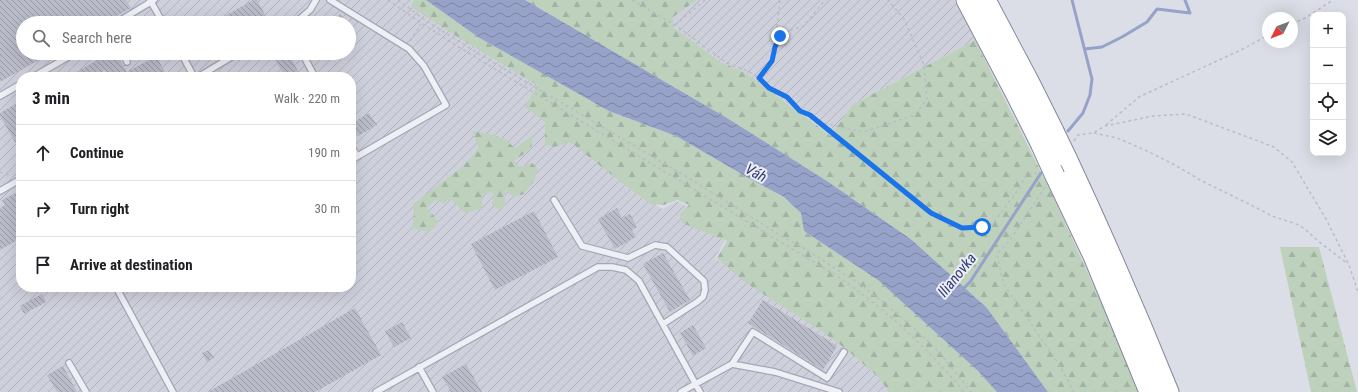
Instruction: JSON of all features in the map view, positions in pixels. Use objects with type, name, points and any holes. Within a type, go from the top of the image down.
[{"type":"highway","points":[[966,0],[1040,144],[1051,180],[1093,256],[1149,392]]},
{"type":"highway","points":[[986,0],[1054,131],[1070,150],[1108,247],[1145,331],[1169,392]]},
{"type":"lane","points":[[303,16],[310,10],[316,0]]},
{"type":"lane","points":[[330,0],[356,16]]},
{"type":"lane","points":[[127,16],[152,1],[160,16]]},
{"type":"lane","points":[[356,16],[406,47],[414,54],[424,66],[446,105],[357,156]]},
{"type":"lane","points":[[42,72],[62,60]]},
{"type":"lane","points":[[184,60],[191,72]]},
{"type":"lane","points":[[211,72],[228,60]]},
{"type":"lane","points":[[306,60],[313,72]]},
{"type":"lane","points":[[0,96],[16,87]]},
{"type":"lane","points":[[0,190],[16,182]]},
{"type":"lane","points":[[554,200],[582,246],[628,258],[655,245],[667,246],[704,281],[705,290],[702,297],[697,302],[663,324]]},
{"type":"lane","points":[[376,392],[598,267],[612,267],[626,270],[639,281],[700,392]]},
{"type":"lane","points":[[119,292],[173,392]]},
{"type":"lane","points":[[681,392],[732,364],[753,332],[827,378],[844,352]]},
{"type":"lane","points":[[69,363],[86,392]]},
{"type":"lane","points":[[732,364],[775,372],[839,392]]},
{"type":"lane","points":[[419,367],[433,392]]},
{"type":"path","points":[[388,0],[422,24],[837,276],[884,311],[911,335],[964,392]]},
{"type":"path","points":[[398,0],[425,20],[481,55],[692,180],[783,237],[802,247],[864,287],[931,344],[972,392]]},
{"type":"path","points":[[632,0],[675,25],[727,63],[748,71],[759,78],[769,88],[787,97],[800,111],[810,115],[816,122],[931,213],[962,228],[992,225],[1018,190],[1027,174],[1036,173]]},
{"type":"path","points":[[675,25],[705,0]]},
{"type":"path","points":[[759,78],[772,61],[780,0]]},
{"type":"path","points":[[775,47],[780,36],[804,26],[825,0]]},
{"type":"path","points":[[816,122],[863,132],[915,115],[927,99],[924,65],[904,19],[888,0]]},
{"type":"path","points":[[1298,21],[1333,0]]},
{"type":"path","points":[[406,47],[422,24]]},
{"type":"path","points":[[1070,150],[1078,136],[1093,133],[1105,126],[1139,97],[1245,48],[1262,38]]},
{"type":"path","points":[[1105,126],[1153,116],[1186,114],[1274,147],[1292,162],[1326,219],[1349,265],[1358,292]]},
{"type":"path","points":[[1093,133],[1116,138],[1145,150],[1202,181],[1252,204],[1272,216],[1299,225],[1349,265]]},
{"type":"path","points":[[1051,180],[1011,239],[998,254],[1003,283],[1060,366],[1074,392]]},
{"type":"shaded area","points":[[0,0],[954,0],[975,40],[852,105],[832,136],[746,73],[721,62],[673,27],[603,166],[662,209],[677,201],[692,209],[687,219],[725,241],[715,258],[746,277],[744,281],[846,349],[878,377],[889,392],[0,392]]},
{"type":"green space","points":[[414,0],[426,0],[478,37],[609,111],[676,136],[784,197],[802,213],[804,231],[878,280],[978,371],[997,392],[889,392],[878,377],[846,349],[821,331],[743,281],[717,258],[727,241],[682,223],[680,214],[689,205],[677,200],[664,205],[650,204],[570,142],[554,147],[545,144],[545,122],[525,107],[537,85],[411,7]]},
{"type":"green space","points":[[525,0],[697,0],[673,17],[673,27],[721,62],[746,73],[831,136],[852,105],[975,40],[1052,194],[1105,311],[1138,392],[1048,392],[987,308],[912,240],[827,181],[727,118]]},
{"type":"green space","points":[[472,131],[505,139],[515,148],[533,135],[531,149],[514,161],[519,167],[532,163],[538,169],[534,181],[524,194],[514,197],[505,190],[505,206],[501,211],[492,205],[494,195],[491,192],[482,196],[482,209],[465,213],[450,199],[443,203],[435,200],[427,208],[439,222],[430,232],[412,228],[414,216],[413,204],[462,167],[479,148]]},
{"type":"green space","points":[[1280,247],[1319,247],[1357,392],[1311,392]]},
{"type":"water","name":"Váh","points":[[426,0],[525,0],[727,118],[827,181],[912,240],[987,308],[1048,392],[997,392],[978,371],[878,280],[804,231],[801,213],[784,197],[676,136],[609,111],[478,37]]},
{"type":"building","points":[[0,0],[126,0],[131,8],[117,16],[16,16],[16,60],[39,60],[0,82]]},
{"type":"building","points":[[253,0],[257,0],[266,16],[225,16]]},
{"type":"building","points":[[97,60],[120,60],[127,72],[106,72],[105,70],[102,72],[77,72]]},
{"type":"building","points":[[149,60],[158,60],[165,72],[127,72]]},
{"type":"building","points":[[276,60],[292,60],[298,71],[298,72],[282,72]]},
{"type":"building","points":[[16,104],[16,143],[0,116],[0,113]]},
{"type":"building","points":[[369,113],[377,125],[358,136],[356,133],[356,121]]},
{"type":"building","points":[[16,193],[16,241],[0,250],[0,208],[5,205],[2,200]]},
{"type":"building","points":[[617,208],[622,218],[630,214],[637,227],[632,230],[636,237],[615,249],[598,219]]},
{"type":"building","points":[[534,211],[558,257],[495,290],[471,244]]},
{"type":"building","points":[[663,253],[690,300],[670,312],[643,264]]},
{"type":"building","points":[[42,294],[46,302],[24,314],[20,306]]},
{"type":"building","points":[[763,300],[837,346],[823,370],[748,323]]},
{"type":"building","points":[[355,308],[381,355],[315,392],[208,392]]},
{"type":"building","points":[[402,322],[411,338],[394,347],[385,331]]},
{"type":"building","points":[[693,325],[706,348],[693,356],[680,333]]},
{"type":"building","points":[[209,350],[214,358],[207,362],[202,353]]},
{"type":"building","points":[[466,364],[482,392],[451,392],[442,377]]},
{"type":"building","points":[[63,366],[77,392],[57,392],[47,375]]},
{"type":"waterway","name":"Ilianovka","points":[[1068,131],[1083,113],[1090,95],[1092,79],[1072,0]]},
{"type":"waterway","points":[[1085,49],[1102,47],[1122,37],[1147,22],[1157,9],[1190,13],[1185,0]]},
{"type":"waterway","name":"Ilianovka","points":[[963,289],[970,282],[1041,173]]},
{"type":"route","points":[[780,36],[775,47],[772,61],[759,78],[769,88],[787,97],[800,111],[810,115],[816,122],[931,213],[962,228],[982,227]]}]
